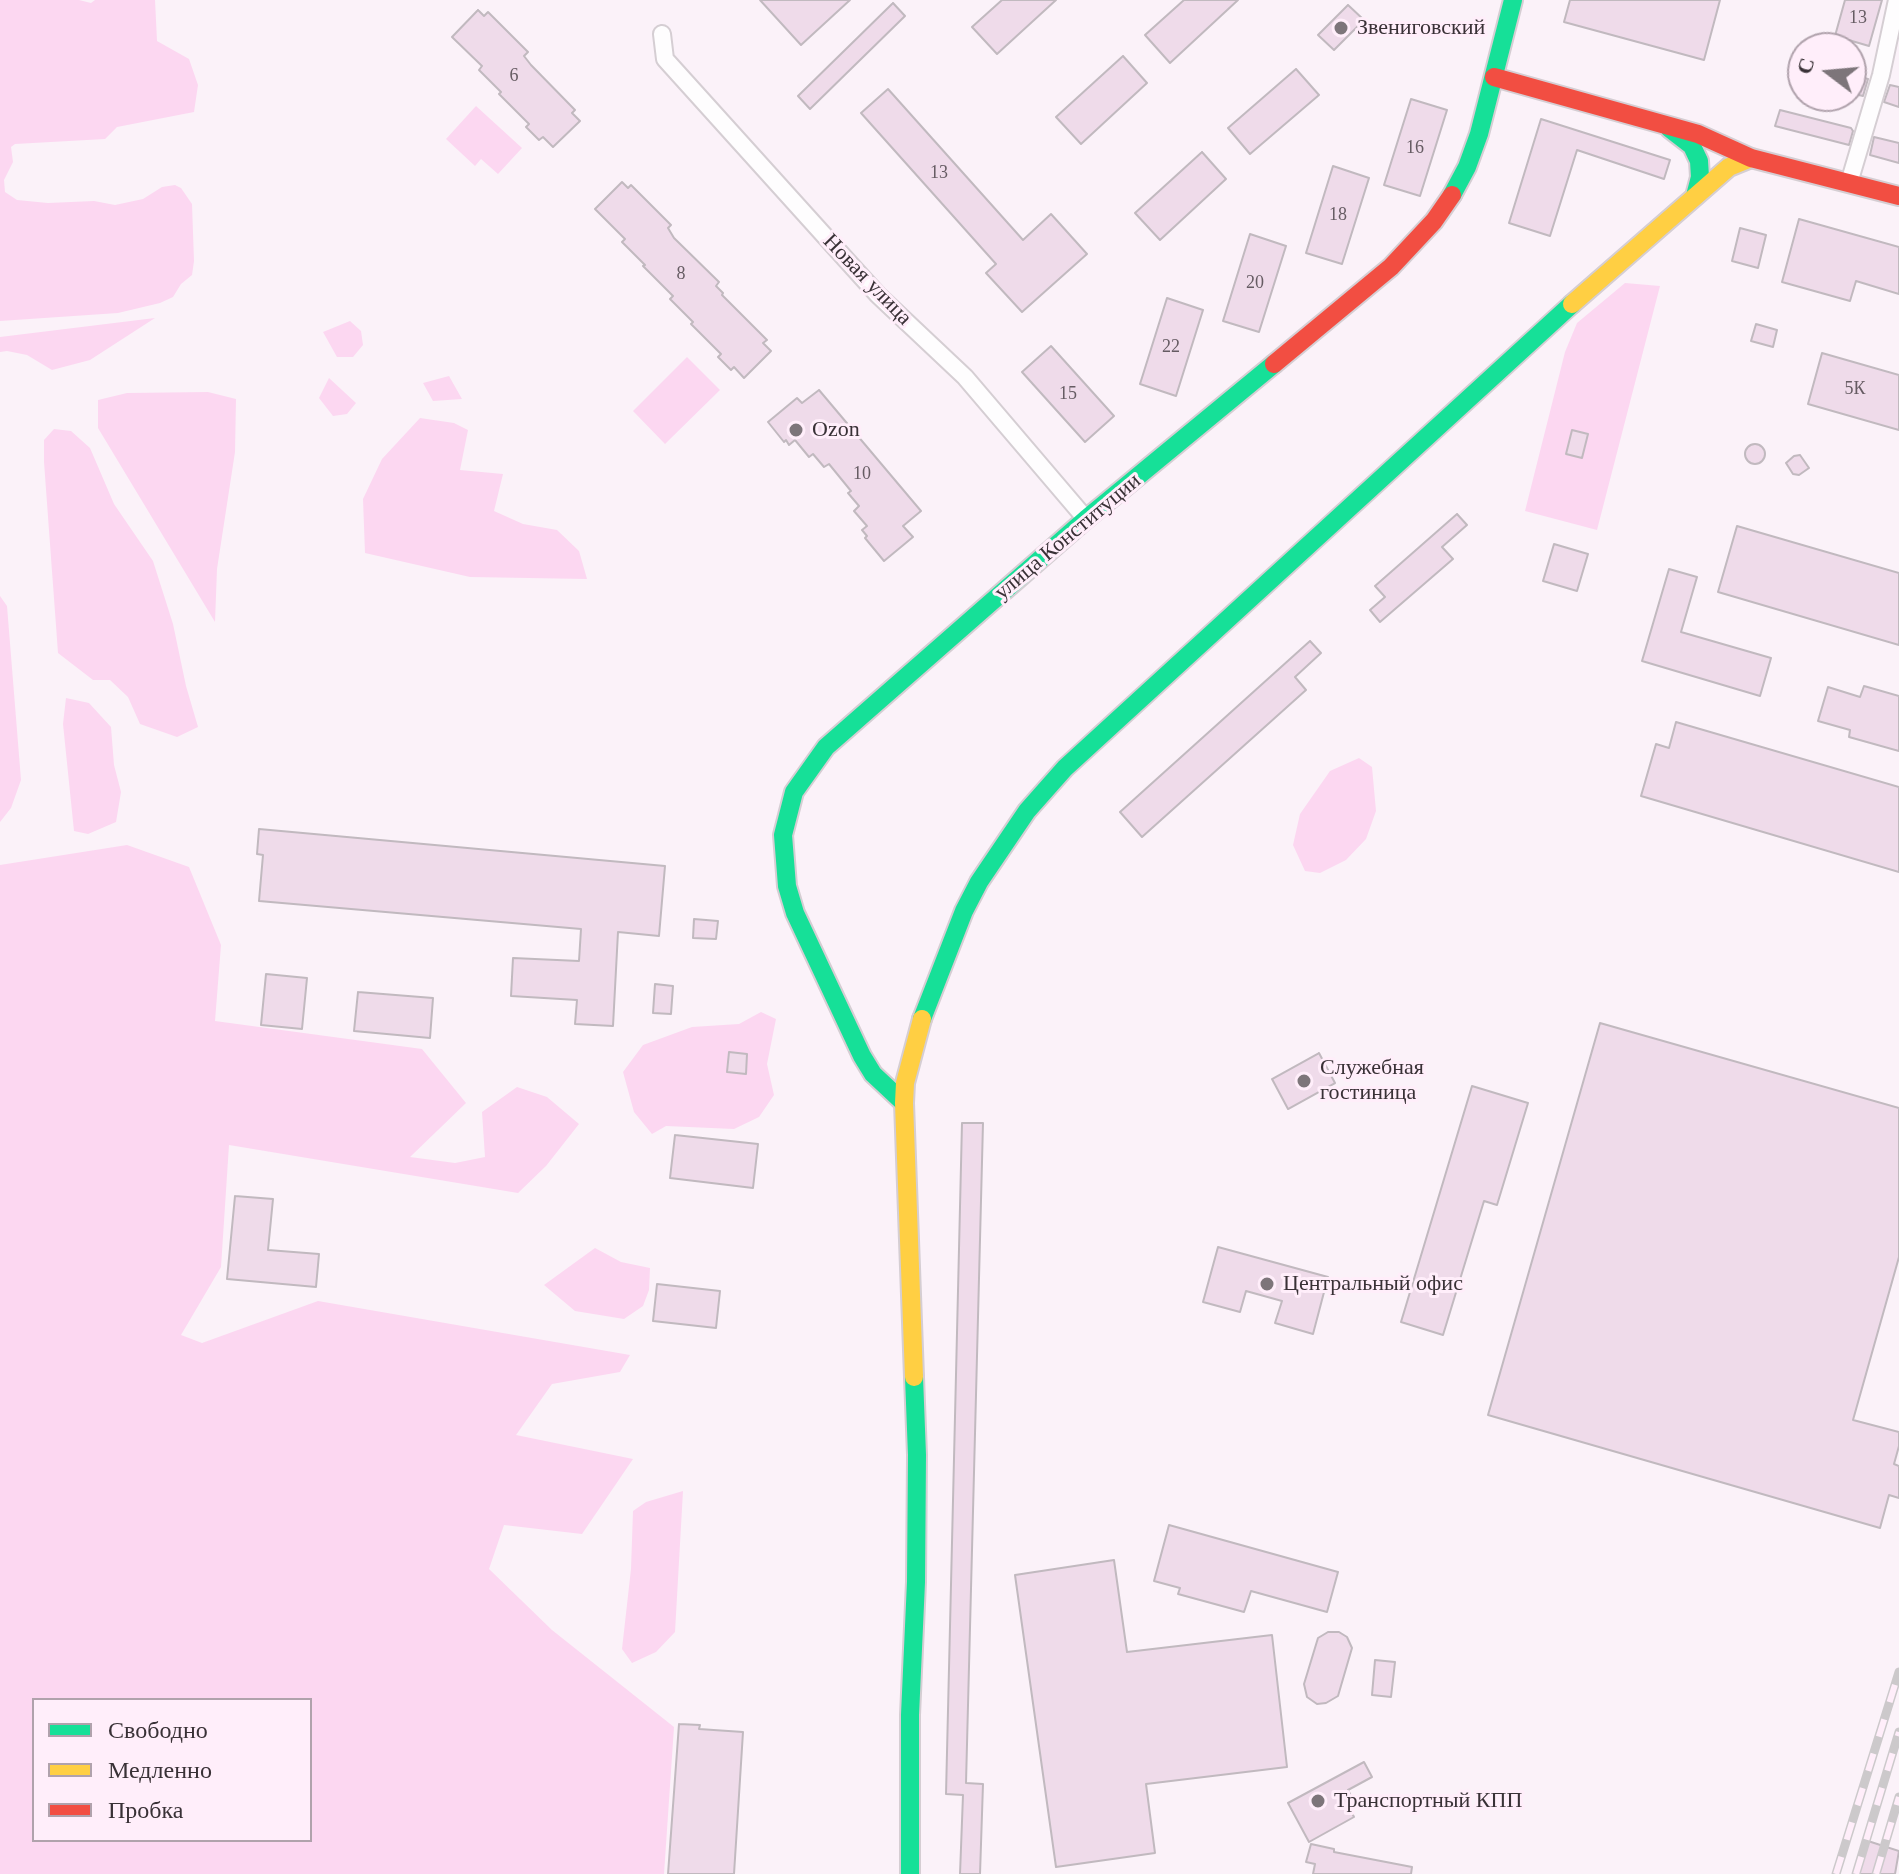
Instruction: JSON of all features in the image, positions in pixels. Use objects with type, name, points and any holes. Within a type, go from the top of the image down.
[{"type":"street","name":"улица Конституции","points":[[904,1103],[873,1074],[862,1056],[795,913],[787,886],[783,835],[794,792],[826,747],[1086,519],[1391,267],[1423,233],[1451,197],[1467,167],[1479,134],[1513,0]]},
{"type":"street","points":[[1849,183],[1881,75],[1897,0]]},
{"type":"street","name":"Новая улица","points":[[662,34],[665,59],[878,295],[965,377],[1086,519]]},
{"type":"street","points":[[1494,77],[1698,134],[1751,158],[1899,196]]},
{"type":"street","points":[[1659,122],[1692,146],[1699,161],[1700,177],[1695,196]]},
{"type":"street","points":[[910,1874],[910,1715],[916,1582],[917,1455],[904,1103],[916,1033],[951,939],[979,882],[1035,802],[1065,768],[1625,256],[1670,221],[1729,167],[1751,158]]},
{"type":"shaded area","points":[[0,0],[79,0],[91,3],[95,0],[155,0],[157,41],[189,59],[198,85],[194,112],[117,127],[105,139],[15,144],[11,147],[13,162],[4,180],[5,192],[17,200],[48,203],[94,201],[115,205],[143,199],[162,187],[175,185],[181,188],[192,204],[194,261],[192,275],[181,284],[173,297],[118,313],[0,321]]},
{"type":"shaded area","points":[[476,106],[522,148],[498,174],[481,159],[475,166],[446,139]]},
{"type":"shaded area","points":[[1625,283],[1660,286],[1597,530],[1525,511],[1565,352],[1577,323]]},
{"type":"shaded area","points":[[155,318],[90,360],[52,370],[27,355],[0,352],[0,337]]},
{"type":"shaded area","points":[[350,321],[361,331],[363,345],[353,357],[337,357],[323,332]]},
{"type":"shaded area","points":[[687,357],[720,390],[665,444],[633,411]]},
{"type":"shaded area","points":[[449,376],[462,399],[433,401],[423,383]]},
{"type":"shaded area","points":[[329,378],[356,403],[347,414],[333,416],[319,398]]},
{"type":"shaded area","points":[[208,392],[236,399],[235,452],[217,569],[215,622],[98,428],[98,400],[127,393]]},
{"type":"shaded area","points":[[420,418],[454,423],[468,430],[460,470],[503,474],[494,511],[523,524],[557,530],[579,551],[587,579],[470,577],[365,553],[363,499],[382,459]]},
{"type":"shaded area","points":[[54,429],[71,431],[90,448],[114,504],[153,561],[173,624],[198,727],[177,737],[140,724],[128,697],[110,680],[93,680],[58,653],[44,462],[44,440]]},
{"type":"shaded area","points":[[0,596],[7,606],[21,780],[11,808],[0,822]]},
{"type":"shaded area","points":[[66,698],[89,703],[111,727],[114,765],[121,792],[116,822],[88,834],[74,831],[63,724]]},
{"type":"shaded area","points":[[1359,758],[1372,767],[1376,811],[1366,839],[1346,860],[1320,873],[1305,871],[1293,845],[1300,814],[1330,771]]},
{"type":"shaded area","points":[[127,845],[189,867],[221,945],[215,1021],[422,1049],[466,1103],[410,1157],[455,1163],[485,1157],[482,1112],[517,1087],[547,1097],[579,1124],[546,1166],[518,1193],[229,1145],[221,1267],[181,1335],[202,1343],[318,1301],[630,1355],[620,1372],[552,1384],[516,1435],[633,1459],[582,1534],[504,1525],[489,1569],[552,1630],[674,1727],[664,1874],[0,1874],[0,865]]},
{"type":"shaded area","points":[[761,1012],[776,1019],[767,1064],[774,1095],[759,1117],[734,1129],[666,1126],[652,1134],[634,1112],[623,1072],[643,1045],[692,1027],[739,1024]]},
{"type":"shaded area","points":[[595,1248],[621,1262],[650,1268],[649,1290],[643,1306],[624,1319],[575,1311],[544,1285]]},
{"type":"shaded area","points":[[683,1491],[675,1632],[656,1652],[632,1663],[622,1649],[631,1569],[633,1511],[646,1502]]},
{"type":"building","points":[[760,0],[850,0],[801,45]]},
{"type":"building","points":[[1002,0],[1056,0],[997,54],[972,27]]},
{"type":"building","points":[[1184,0],[1238,0],[1170,63],[1145,35]]},
{"type":"building","points":[[1570,0],[1720,0],[1704,60],[1564,22]]},
{"type":"building","points":[[1845,0],[1882,0],[1869,46],[1867,32],[1836,32]]},
{"type":"building","points":[[893,3],[905,16],[810,109],[798,96]]},
{"type":"building","name":"Звениговский","points":[[1348,5],[1364,20],[1334,50],[1318,35]]},
{"type":"building","points":[[478,10],[484,16],[488,12],[528,52],[524,56],[531,65],[575,110],[572,113],[580,121],[553,147],[543,137],[539,140],[526,127],[529,124],[479,70],[482,66],[452,37]]},
{"type":"building","points":[[1123,56],[1147,83],[1081,144],[1056,117]]},
{"type":"building","points":[[1296,69],[1319,95],[1250,154],[1228,128]]},
{"type":"building","points":[[1890,85],[1899,87],[1899,107],[1884,102]]},
{"type":"building","points":[[888,89],[1023,240],[1051,214],[1087,254],[1022,312],[986,273],[996,264],[861,113]]},
{"type":"building","points":[[1411,99],[1447,110],[1420,196],[1384,185]]},
{"type":"building","points":[[1780,110],[1853,131],[1849,145],[1775,126]]},
{"type":"building","points":[[1541,119],[1670,160],[1664,179],[1577,150],[1550,236],[1509,223]]},
{"type":"building","points":[[1874,137],[1899,143],[1899,163],[1870,155]]},
{"type":"building","points":[[1202,152],[1226,179],[1160,240],[1135,213]]},
{"type":"building","points":[[1333,166],[1369,178],[1342,264],[1306,253]]},
{"type":"building","points":[[622,182],[628,188],[631,185],[671,225],[668,228],[674,238],[719,282],[716,286],[722,295],[767,340],[763,343],[771,351],[744,378],[718,357],[721,354],[670,299],[673,296],[595,209]]},
{"type":"building","points":[[1799,219],[1899,247],[1899,294],[1856,281],[1850,301],[1782,282]]},
{"type":"building","points":[[1740,228],[1766,235],[1758,268],[1732,261]]},
{"type":"building","points":[[1250,234],[1286,246],[1259,332],[1223,321]]},
{"type":"building","points":[[1167,298],[1203,310],[1176,396],[1140,384]]},
{"type":"building","points":[[1756,324],[1777,330],[1773,347],[1751,341]]},
{"type":"building","points":[[1051,346],[1114,416],[1085,442],[1022,372]]},
{"type":"building","points":[[1822,353],[1899,375],[1899,430],[1808,404]]},
{"type":"building","points":[[819,390],[921,511],[903,526],[913,537],[884,561],[865,538],[867,536],[862,530],[867,526],[854,511],[859,506],[848,493],[851,491],[829,464],[824,467],[813,454],[809,457],[795,440],[789,445],[786,440],[784,442],[768,422],[797,398],[802,403]]},
{"type":"building","points":[[1572,430],[1588,434],[1582,458],[1566,454]]},
{"type":"building","points":[[1755,444],[1762,447],[1765,454],[1762,461],[1755,464],[1748,461],[1745,454],[1748,447]]},
{"type":"building","points":[[1800,455],[1809,468],[1799,475],[1793,474],[1786,463]]},
{"type":"building","points":[[1457,514],[1467,525],[1442,547],[1453,559],[1380,622],[1370,610],[1385,597],[1375,586]]},
{"type":"building","points":[[1737,526],[1899,573],[1899,645],[1718,592]]},
{"type":"building","points":[[1554,544],[1588,554],[1577,591],[1543,581]]},
{"type":"building","points":[[1669,569],[1697,577],[1681,632],[1771,658],[1760,696],[1642,661]]},
{"type":"building","points":[[1310,641],[1321,653],[1295,677],[1306,690],[1142,837],[1120,812]]},
{"type":"building","points":[[1864,686],[1899,696],[1899,751],[1849,737],[1850,730],[1818,721],[1828,687],[1860,697]]},
{"type":"building","points":[[1676,722],[1899,787],[1899,872],[1641,796],[1656,744],[1669,748]]},
{"type":"building","points":[[259,829],[665,866],[659,936],[618,932],[613,1026],[575,1024],[577,1000],[511,996],[513,958],[579,961],[581,929],[259,901],[263,855],[257,854]]},
{"type":"building","points":[[694,919],[718,921],[716,939],[693,938]]},
{"type":"building","points":[[266,974],[307,978],[302,1029],[261,1025]]},
{"type":"building","points":[[655,984],[673,986],[671,1014],[653,1013]]},
{"type":"building","points":[[358,992],[433,998],[430,1038],[354,1031]]},
{"type":"building","points":[[1600,1023],[1899,1108],[1899,1257],[1853,1420],[1899,1432],[1894,1464],[1899,1466],[1899,1498],[1889,1495],[1880,1528],[1488,1415]]},
{"type":"building","points":[[729,1052],[747,1054],[746,1074],[727,1072]]},
{"type":"building","name":"Служебная гостиница","points":[[1319,1053],[1335,1083],[1288,1109],[1272,1079]]},
{"type":"building","points":[[1472,1086],[1528,1103],[1497,1205],[1484,1201],[1443,1335],[1401,1322]]},
{"type":"building","points":[[962,1123],[983,1123],[966,1783],[983,1784],[980,1874],[960,1874],[963,1795],[946,1794]]},
{"type":"building","points":[[675,1135],[758,1144],[753,1188],[670,1178]]},
{"type":"building","points":[[235,1196],[273,1199],[268,1250],[319,1254],[316,1287],[227,1279]]},
{"type":"building","name":"Центральный офис","points":[[1218,1247],[1328,1277],[1313,1334],[1275,1323],[1282,1301],[1246,1291],[1240,1312],[1203,1302]]},
{"type":"building","points":[[657,1284],[720,1291],[716,1328],[653,1321]]},
{"type":"building","points":[[1169,1525],[1338,1572],[1327,1612],[1251,1591],[1244,1612],[1178,1594],[1180,1588],[1154,1581]]},
{"type":"building","points":[[1114,1560],[1127,1652],[1272,1635],[1287,1767],[1146,1784],[1155,1853],[1056,1867],[1015,1575]]},
{"type":"building","points":[[1328,1632],[1339,1632],[1347,1637],[1352,1648],[1338,1696],[1317,1704],[1307,1697],[1304,1684],[1318,1638]]},
{"type":"building","points":[[1375,1660],[1395,1662],[1391,1697],[1372,1695]]},
{"type":"building","points":[[679,1724],[700,1725],[699,1729],[743,1732],[734,1874],[668,1874]]},
{"type":"building","name":"Транспортный КПП","points":[[1364,1762],[1372,1777],[1348,1790],[1351,1796],[1345,1799],[1354,1817],[1309,1842],[1288,1803]]},
{"type":"building","points":[[1868,1841],[1899,1851],[1895,1874],[1858,1874]]},
{"type":"building","points":[[1311,1844],[1334,1849],[1334,1852],[1412,1867],[1411,1874],[1313,1874],[1315,1864],[1306,1862]]},
{"type":"railway","points":[[1836,1874],[1899,1672]]},
{"type":"railway","points":[[1856,1874],[1899,1732]]},
{"type":"railway","points":[[1876,1874],[1899,1797]]},
{"type":"traffic: fast","points":[[1452,195],[1479,134],[1513,0]]},
{"type":"traffic: fast","points":[[1670,129],[1692,146],[1699,161],[1700,177],[1695,196]]},
{"type":"traffic: fast","points":[[922,1019],[964,911],[979,882],[1027,811],[1065,768],[1572,304]]},
{"type":"traffic: fast","points":[[904,1103],[873,1074],[862,1056],[795,913],[787,886],[783,835],[794,792],[826,747],[1086,519],[1274,364]]},
{"type":"traffic: fast","points":[[910,1874],[910,1715],[916,1582],[914,1377]]},
{"type":"traffic: slow","points":[[1572,304],[1729,167],[1751,158]]},
{"type":"traffic: slow","points":[[914,1377],[904,1103],[905,1083],[922,1019]]},
{"type":"traffic: jam","points":[[1494,77],[1698,134],[1751,158],[1899,196]]},
{"type":"traffic: jam","points":[[1274,364],[1391,267],[1434,221],[1452,195]]},
{"type":"place","name":"Звениговский","points":[[1341,28]]},
{"type":"place","name":"Ozon","points":[[796,430]]},
{"type":"place","name":"Служебная гостиница","points":[[1304,1081]]},
{"type":"place","name":"Центральный офис","points":[[1267,1284]]},
{"type":"place","name":"Транспортный КПП","points":[[1318,1801]]}]
